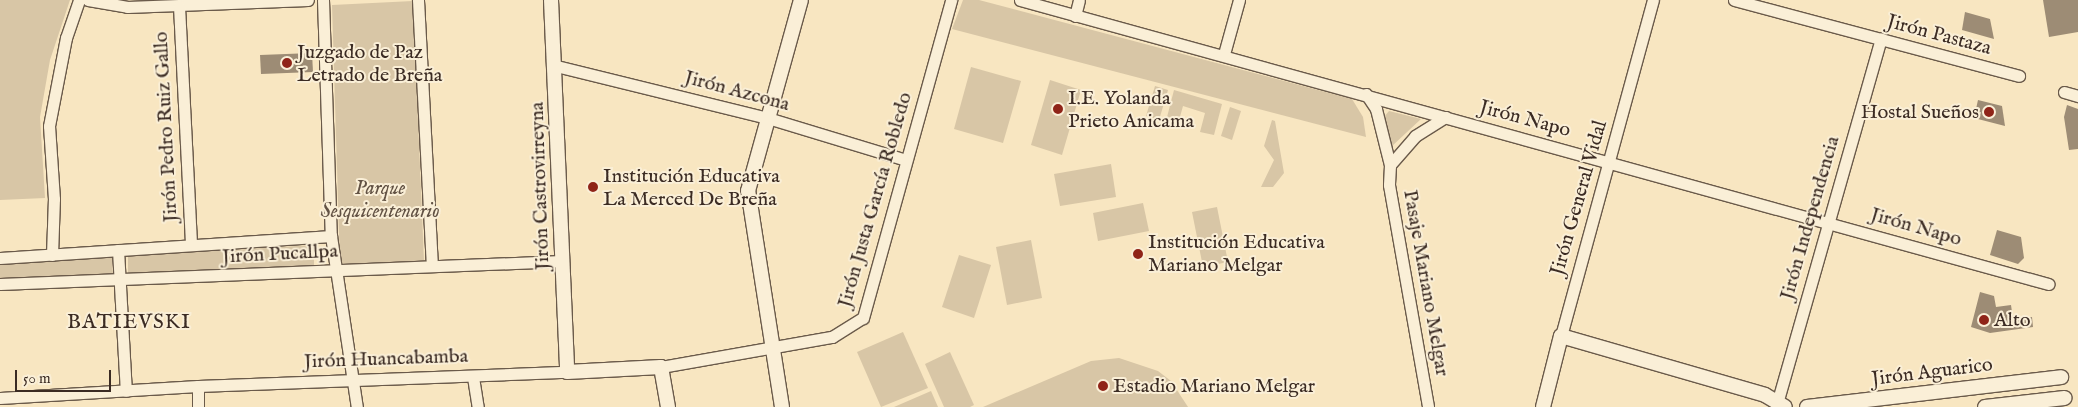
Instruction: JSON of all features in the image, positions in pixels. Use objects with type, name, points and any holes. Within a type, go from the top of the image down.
[{"type":"street","points":[[52,256],[54,198],[49,126],[66,38],[79,0]]},
{"type":"street","points":[[88,0],[127,7],[308,0]]},
{"type":"street","points":[[324,0],[331,236],[357,407]]},
{"type":"street","points":[[418,0],[432,266]]},
{"type":"street","name":"Jirón Castrovirreyna","points":[[551,0],[556,66],[567,372]]},
{"type":"street","points":[[782,407],[748,191],[801,0]]},
{"type":"street","name":"Jirón Justa García Robledo","points":[[772,348],[832,337],[863,318],[951,0]]},
{"type":"street","name":"Jirón Napo","points":[[1020,0],[1074,16],[1224,54],[1446,118],[1828,221],[2048,284]]},
{"type":"street","points":[[1074,16],[1079,0]]},
{"type":"street","points":[[1224,54],[1239,0]]},
{"type":"street","name":"Jirón General Vidal","points":[[1543,407],[1654,0]]},
{"type":"street","name":"Jirón Pastaza","points":[[1734,0],[2019,76]]},
{"type":"street","name":"Jirón Pedro Ruiz Gallo","points":[[179,6],[191,245]]},
{"type":"street","name":"Jirón Independencia","points":[[1779,405],[1828,221],[1881,39]]},
{"type":"street","name":"Jirón Azcona","points":[[556,66],[768,118],[906,160]]},
{"type":"street","points":[[2064,92],[2078,96]]},
{"type":"street","name":"Pasaje Mariano Melgar","points":[[1366,94],[1376,109],[1390,165],[1390,185],[1428,407]]},
{"type":"street","name":"Pasaje Mariano Melgar","points":[[1390,165],[1409,141],[1446,118]]},
{"type":"street","name":"Jirón Pucallpa","points":[[0,258],[331,236]]},
{"type":"street","points":[[118,250],[126,391]]},
{"type":"street","name":"Jirón Pucallpa","points":[[0,284],[562,261]]},
{"type":"street","points":[[1561,336],[1765,395],[1779,405]]},
{"type":"street","name":"Jirón Huancabamba","points":[[0,398],[198,386],[352,379],[473,377],[661,367],[772,348]]},
{"type":"street","points":[[661,367],[668,407]]},
{"type":"street","points":[[473,377],[478,407]]},
{"type":"street","name":"Jirón Aguarico","points":[[1807,407],[2061,378]]},
{"type":"street","points":[[1991,406],[1994,385]]},
{"type":"street","points":[[198,386],[198,407]]},
{"type":"street","name":"Jirón Aguarico","points":[[1991,406],[2064,398]]},
{"type":"green space","points":[[0,0],[70,0],[50,60],[40,117],[45,198],[0,200]]},
{"type":"green space","points":[[963,0],[979,0],[1352,99],[1363,117],[1366,137],[952,29]]},
{"type":"green space","name":"Parque Sesquicentenario","points":[[413,1],[424,261],[340,265],[332,5]]},
{"type":"green space","points":[[971,67],[1021,81],[1003,143],[954,129]]},
{"type":"green space","points":[[1050,80],[1081,90],[1062,155],[1031,145]]},
{"type":"green space","points":[[1155,86],[1168,90],[1159,120],[1146,116]]},
{"type":"green space","points":[[1174,90],[1222,104],[1214,135],[1200,132],[1205,113],[1183,106],[1178,124],[1166,121]]},
{"type":"green space","points":[[1230,107],[1241,111],[1232,140],[1221,136]]},
{"type":"green space","points":[[1389,111],[1421,119],[1391,147],[1384,117]]},
{"type":"green space","points":[[1272,120],[1275,121],[1284,173],[1273,187],[1261,187],[1274,160],[1264,146]]},
{"type":"green space","points":[[1111,164],[1116,197],[1060,206],[1054,174]]},
{"type":"green space","points":[[1143,203],[1149,231],[1098,241],[1093,213]]},
{"type":"green space","points":[[1217,207],[1228,262],[1203,267],[1192,212]]},
{"type":"green space","points":[[1031,240],[1042,298],[1007,305],[996,247]]},
{"type":"green space","points":[[314,245],[314,265],[128,275],[128,256]]},
{"type":"green space","points":[[112,254],[113,275],[0,280],[0,259]]},
{"type":"green space","points":[[959,255],[991,265],[974,318],[942,307]]},
{"type":"green space","points":[[903,332],[928,388],[881,407],[857,352]]},
{"type":"green space","points":[[950,352],[974,405],[970,407],[944,407],[925,364]]},
{"type":"green space","name":"Estadio Mariano Melgar","points":[[1119,358],[1158,371],[1171,381],[1188,407],[983,407],[1091,361]]},
{"type":"green space","points":[[931,391],[938,407],[894,407]]},
{"type":"building","points":[[2043,0],[2078,0],[2078,32],[2049,37]]},
{"type":"building","points":[[1965,12],[1990,19],[1994,39],[1962,30]]},
{"type":"building","name":"Juzgado de Paz Letrado de Breña","points":[[312,53],[313,72],[261,74],[260,55]]},
{"type":"building","name":"Hostal Sueños","points":[[1978,100],[2002,106],[2005,126],[1974,118]]},
{"type":"building","points":[[2067,105],[2078,109],[2078,149],[2069,150],[2064,117]]},
{"type":"building","points":[[1997,230],[2021,237],[2024,258],[2018,264],[1990,255]]},
{"type":"building","points":[[1980,292],[1994,296],[1996,307],[2011,305],[2013,319],[2032,317],[2033,327],[1990,333],[1971,327]]},
{"type":"place","name":"Juzgado de Paz Letrado de Breña","points":[[287,63]]},
{"type":"place","name":"I.E. Yolanda Prieto Anicama","points":[[1058,109]]},
{"type":"place","name":"Hostal Sueños","points":[[1989,112]]},
{"type":"place","name":"Institución Educativa La Merced De Breña","points":[[593,187]]},
{"type":"place","name":"Institución Educativa Mariano Melgar","points":[[1138,254]]},
{"type":"place","name":"Alto","points":[[1984,320]]},
{"type":"place","name":"Estadio Mariano Melgar","points":[[1103,386]]},
{"type":"district","name":"BATIEVSKI","points":[[129,323]]}]
